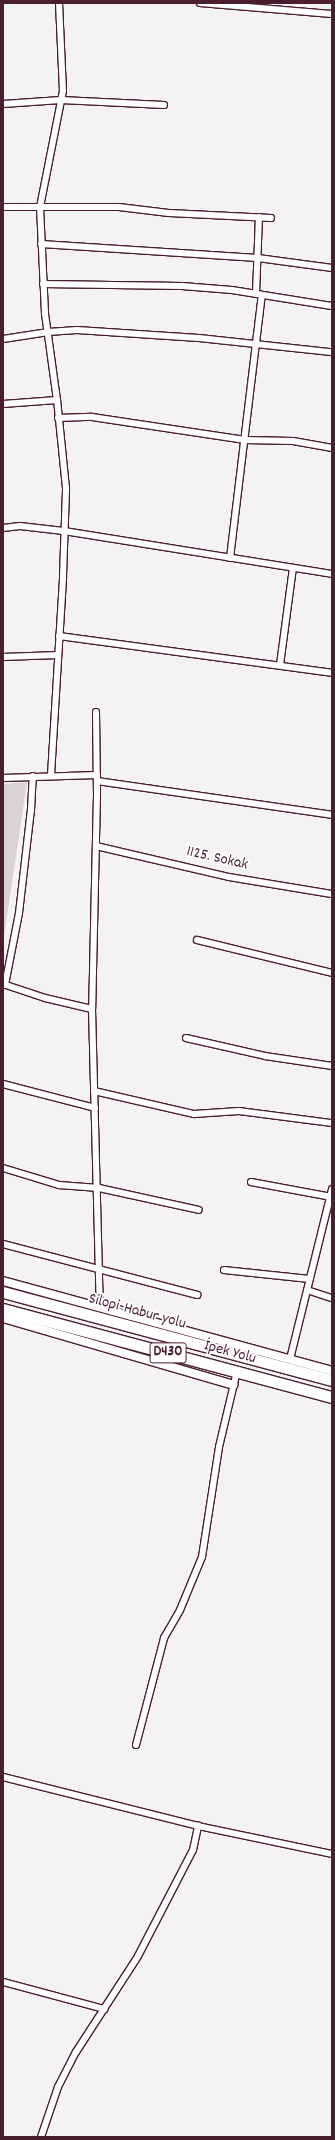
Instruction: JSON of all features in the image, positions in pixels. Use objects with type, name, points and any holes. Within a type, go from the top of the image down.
[{"type":"highway","name":"Silopi-Habur yolu","points":[[3,1292],[332,1380]]},
{"type":"highway","name":"İpek Yolu","points":[[3,1309],[332,1397]]},
{"type":"street","points":[[51,775],[66,488],[43,284],[40,207],[61,100],[62,32],[59,3]]},
{"type":"street","points":[[200,3],[332,14]]},
{"type":"street","points":[[3,104],[61,100],[164,105]]},
{"type":"street","points":[[3,207],[119,207],[168,214],[271,218]]},
{"type":"street","points":[[230,558],[245,440],[259,295],[259,217]]},
{"type":"street","points":[[41,244],[258,258],[332,268]]},
{"type":"street","points":[[43,284],[182,286],[259,295],[332,306]]},
{"type":"street","points":[[3,339],[48,332],[85,331],[255,342],[331,352]]},
{"type":"street","points":[[3,404],[57,400]]},
{"type":"street","points":[[58,418],[92,417],[245,440],[293,441],[332,448]]},
{"type":"street","points":[[3,528],[20,526],[64,531],[332,574]]},
{"type":"street","points":[[280,665],[293,568]]},
{"type":"street","points":[[59,636],[332,673]]},
{"type":"street","points":[[3,657],[58,655]]},
{"type":"street","points":[[96,712],[97,778],[96,846],[93,899],[92,1009],[98,1188],[100,1308]]},
{"type":"street","points":[[3,778],[51,775],[97,778],[332,815]]},
{"type":"street","points":[[33,776],[31,810],[19,913],[4,984],[46,998],[92,1009]]},
{"type":"street","name":"1125. Sokak","points":[[96,846],[229,877],[332,894]]},
{"type":"street","points":[[197,940],[332,973]]},
{"type":"street","points":[[186,1038],[265,1056],[332,1066]]},
{"type":"street","points":[[3,1084],[95,1108]]},
{"type":"street","points":[[94,1091],[194,1114],[240,1110],[332,1123]]},
{"type":"street","points":[[3,1168],[59,1185],[98,1188],[198,1210]]},
{"type":"street","points":[[251,1182],[331,1197]]},
{"type":"street","points":[[290,1360],[332,1189]]},
{"type":"street","points":[[3,1244],[197,1295]]},
{"type":"street","points":[[224,1270],[310,1279]]},
{"type":"street","points":[[3,1282],[332,1371]]},
{"type":"street","points":[[307,1290],[332,1298]]},
{"type":"street","points":[[3,1318],[233,1386]]},
{"type":"street","points":[[136,1745],[164,1638],[180,1610],[202,1558],[219,1447],[237,1371]]},
{"type":"street","points":[[3,1777],[198,1826],[332,1854]]},
{"type":"street","points":[[41,2137],[58,2087],[76,2052],[134,1963],[176,1885],[193,1850],[198,1826]]},
{"type":"street","points":[[3,1982],[104,2009]]},
{"type":"shaded area","points":[[27,782],[3,943],[3,784]]}]
